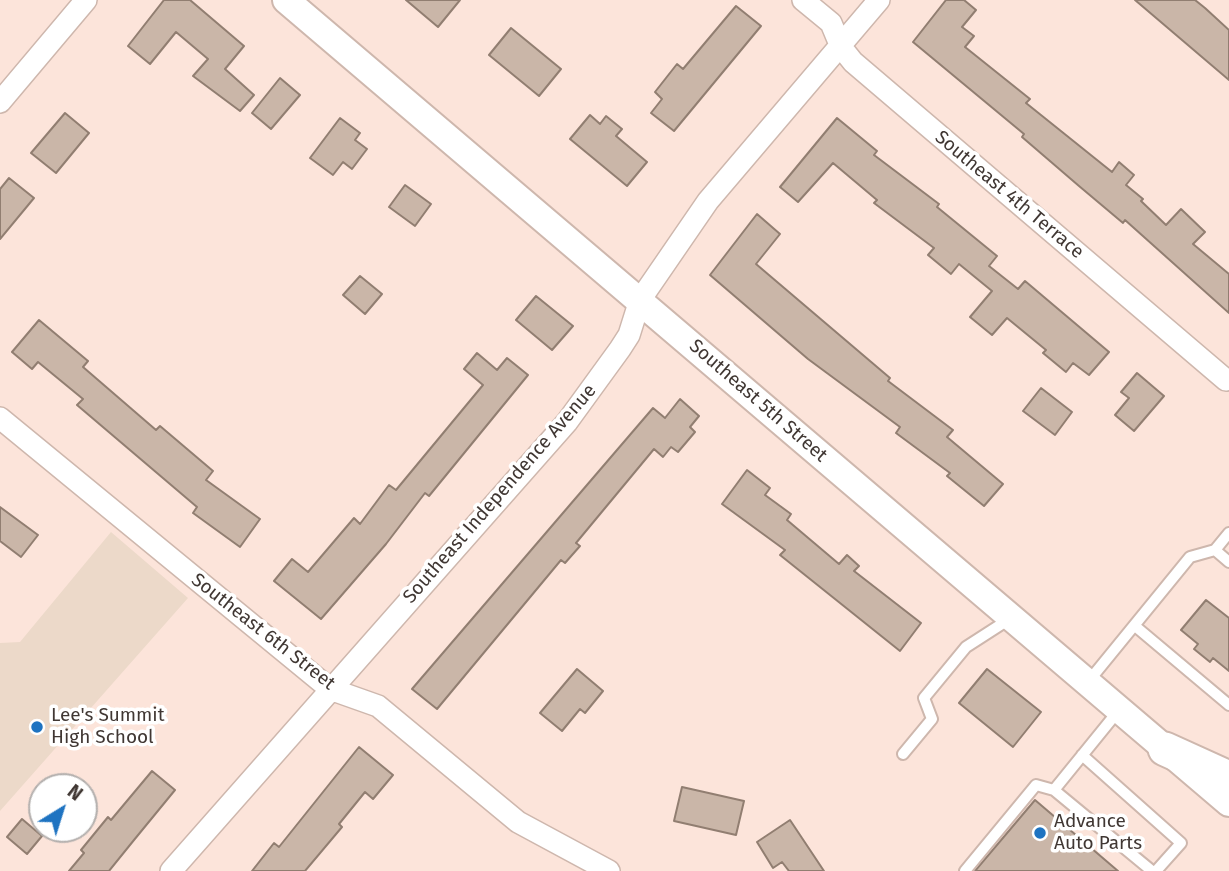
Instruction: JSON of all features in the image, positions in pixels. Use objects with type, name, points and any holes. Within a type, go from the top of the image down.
[{"type":"main road","points":[[1165,749],[1229,778]]},
{"type":"street","points":[[0,102],[86,0]]},
{"type":"street","name":"Southeast 5th Street","points":[[286,0],[1229,803]]},
{"type":"street","name":"Southeast 4th Terrace","points":[[803,0],[831,23],[841,47],[863,71],[1226,380]]},
{"type":"street","name":"Southeast Independence Avenue","points":[[171,871],[566,422],[629,335],[640,300],[708,201],[879,0]]},
{"type":"street","name":"Southeast 6th Street","points":[[0,418],[330,689],[378,706],[519,822],[609,871]]},
{"type":"lane","points":[[1088,682],[1190,557],[1214,550],[1229,533]]},
{"type":"lane","points":[[1214,550],[1229,562]]},
{"type":"lane","points":[[903,754],[932,719],[924,698],[966,647],[1012,617]]},
{"type":"lane","points":[[1135,626],[1229,705]]},
{"type":"lane","points":[[1054,790],[1119,710]]},
{"type":"lane","points":[[965,871],[1036,785],[1054,790],[1154,871],[1181,843],[1082,755]]},
{"type":"shaded area","name":"Lee's Summit High School","points":[[111,532],[188,598],[34,773],[28,773],[28,779],[0,811],[0,643],[20,642]]},
{"type":"building","points":[[164,0],[190,0],[244,46],[225,69],[254,95],[240,111],[193,76],[208,59],[176,32],[150,64],[128,46]]},
{"type":"building","points":[[406,0],[460,0],[438,27]]},
{"type":"building","points":[[946,0],[964,0],[976,10],[962,27],[974,36],[965,47],[1030,99],[1026,103],[1112,172],[1119,162],[1134,175],[1126,185],[1143,199],[1141,201],[1166,225],[1181,209],[1205,232],[1193,244],[1229,274],[1229,313],[1125,220],[1123,223],[1022,137],[1024,134],[913,42]]},
{"type":"building","points":[[1135,0],[1195,0],[1205,8],[1229,30],[1229,80]]},
{"type":"building","points":[[736,6],[761,26],[674,131],[651,113],[662,99],[655,92],[677,64],[683,69]]},
{"type":"building","points":[[511,28],[561,69],[539,96],[489,55]]},
{"type":"building","points":[[280,78],[300,95],[271,129],[252,113]]},
{"type":"building","points":[[65,113],[89,133],[56,173],[31,153]]},
{"type":"building","points":[[590,115],[600,124],[606,116],[622,129],[616,136],[647,162],[627,186],[570,139]]},
{"type":"building","points":[[340,118],[360,133],[355,140],[367,149],[352,169],[343,162],[333,175],[310,158]]},
{"type":"building","points":[[837,118],[877,151],[874,155],[939,204],[937,207],[997,256],[989,266],[1018,289],[1025,281],[1109,352],[1089,375],[1073,363],[1066,372],[1043,353],[1046,350],[1007,318],[992,335],[970,317],[992,291],[959,264],[951,274],[928,255],[934,248],[874,203],[877,200],[833,163],[798,202],[780,187]]},
{"type":"building","points":[[9,178],[34,198],[0,239],[0,189]]},
{"type":"building","points":[[405,185],[431,204],[415,226],[389,207]]},
{"type":"building","points":[[757,214],[780,234],[756,264],[890,378],[888,381],[953,430],[947,437],[1003,484],[984,506],[947,476],[950,473],[896,433],[900,427],[808,359],[710,275]]},
{"type":"building","points":[[360,276],[382,294],[365,314],[343,295]]},
{"type":"building","points":[[536,296],[573,326],[552,350],[516,320]]},
{"type":"building","points":[[39,320],[88,361],[83,367],[156,430],[160,426],[213,471],[206,480],[260,519],[240,547],[193,513],[197,507],[77,405],[83,399],[38,362],[32,369],[12,352]]},
{"type":"building","points":[[477,353],[497,370],[507,358],[528,375],[429,496],[425,493],[386,544],[321,619],[274,581],[292,559],[308,572],[354,518],[360,524],[389,485],[396,490],[483,385],[464,369]]},
{"type":"building","points":[[1137,373],[1164,396],[1134,431],[1115,415],[1129,398],[1121,392]]},
{"type":"building","points":[[1041,388],[1072,412],[1055,435],[1023,411]]},
{"type":"building","points":[[680,399],[699,416],[690,427],[695,432],[678,452],[671,447],[663,457],[654,449],[576,543],[580,546],[565,563],[561,560],[437,709],[412,689],[653,408],[665,418]]},
{"type":"building","points":[[747,470],[770,488],[765,495],[791,514],[787,520],[839,564],[847,555],[859,566],[854,571],[921,623],[900,651],[780,555],[785,550],[722,504]]},
{"type":"building","points":[[0,507],[38,535],[21,557],[0,541]]},
{"type":"building","points":[[1206,600],[1229,618],[1229,671],[1213,658],[1210,662],[1194,649],[1198,644],[1181,630]]},
{"type":"building","points":[[577,669],[603,691],[585,713],[580,709],[562,731],[540,713]]},
{"type":"building","points":[[987,669],[1041,712],[1013,747],[959,703]]},
{"type":"building","points":[[359,747],[393,775],[373,799],[365,792],[339,824],[342,827],[305,871],[252,871],[274,843],[279,847]]},
{"type":"building","points":[[152,771],[175,790],[109,871],[69,871],[84,853],[81,850],[87,843],[98,843],[98,829],[108,817],[111,820]]},
{"type":"building","points":[[682,787],[744,801],[736,835],[674,821]]},
{"type":"building","name":"Advance Auto Parts","points":[[1035,800],[1118,871],[975,871]]},
{"type":"building","points":[[22,819],[28,824],[28,843],[36,843],[27,854],[7,837]]},
{"type":"building","points":[[790,820],[824,871],[789,871],[782,862],[773,868],[757,842]]},
{"type":"place","name":"Lee's Summit High School","points":[[37,727]]},
{"type":"place","name":"Advance Auto Parts","points":[[1040,833]]}]
